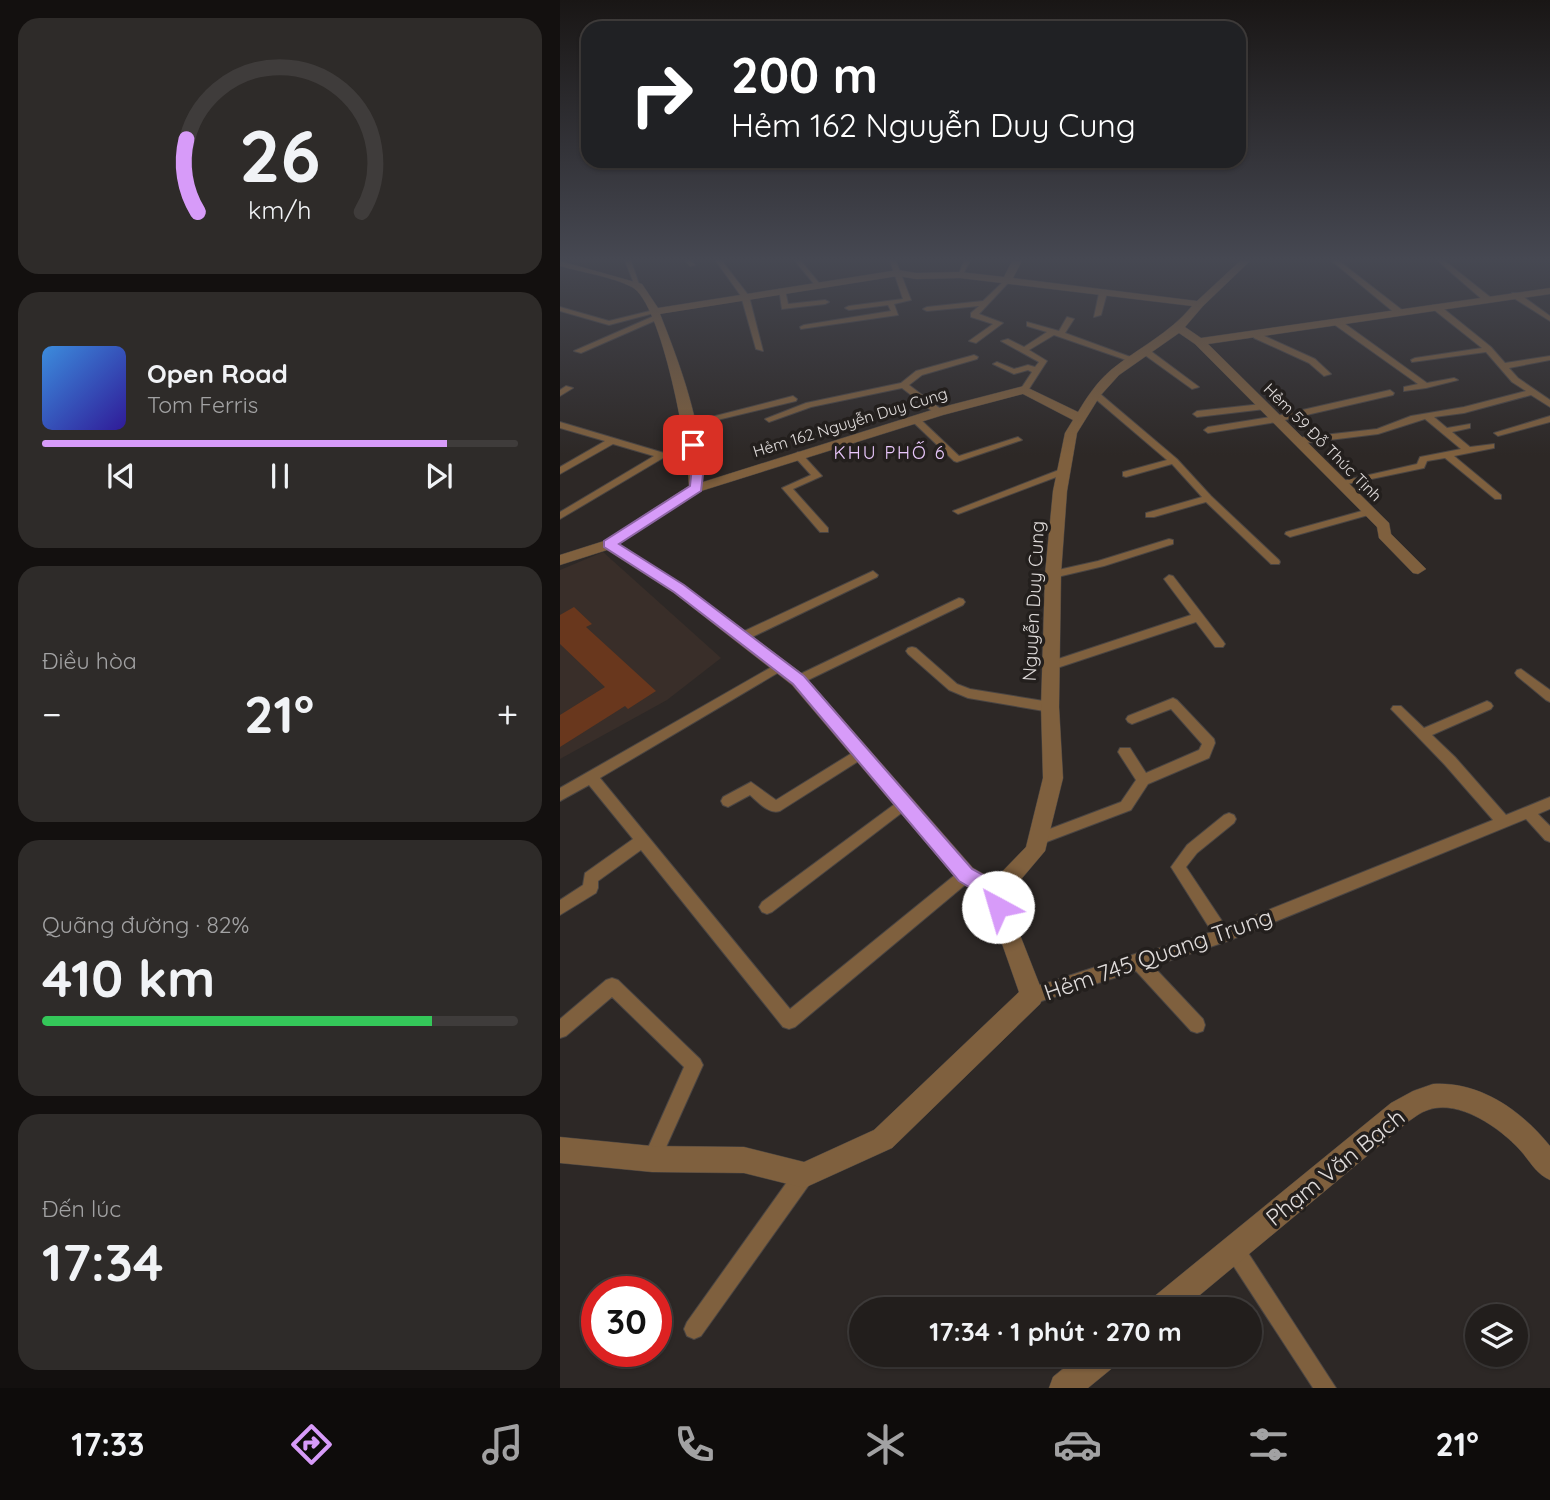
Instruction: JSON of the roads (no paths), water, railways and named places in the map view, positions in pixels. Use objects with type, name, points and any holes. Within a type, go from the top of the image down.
[{"type":"street","points":[[659,326],[698,466],[696,488]]},
{"type":"street","points":[[1199,342],[1321,326]]},
{"type":"street","name":"Hẻm 59 Đỗ Thúc Tịnh","points":[[1179,328],[1199,342],[1384,526],[1384,535],[1418,569]]},
{"type":"street","name":"Nguyễn Duy Cung","points":[[996,893],[1035,851],[1053,778],[1050,666],[1053,574],[1064,471],[1071,433],[1095,394],[1115,373],[1179,328]]},
{"type":"street","points":[[1024,390],[1079,418]]},
{"type":"street","name":"Hẻm 162 Nguyễn Duy Cung","points":[[560,560],[609,544],[696,488],[939,412],[1024,390]]},
{"type":"street","points":[[609,544],[679,589],[782,665],[798,680],[965,875],[996,893],[998,907],[1032,996]]},
{"type":"street","name":"Hẻm 745 Quang Trung","points":[[804,1175],[883,1139],[1032,996]]},
{"type":"street","name":"Phạm Văn Bạch","points":[[1176,1297],[1400,1112],[1427,1097],[1445,1095],[1481,1104],[1503,1116],[1524,1133],[1550,1167]]},
{"type":"street","points":[[560,1150],[652,1159],[744,1160],[804,1175]]},
{"type":"street","points":[[1064,1388],[1089,1367]]},
{"type":"lane","points":[[578,351],[633,326]]},
{"type":"lane","points":[[753,326],[760,349]]},
{"type":"lane","points":[[804,327],[812,326]]},
{"type":"lane","points":[[973,341],[995,326]]},
{"type":"lane","points":[[1034,326],[1055,334],[1139,355],[1195,387]]},
{"type":"lane","points":[[1024,351],[1055,334],[1063,326]]},
{"type":"lane","points":[[1342,326],[1426,386]]},
{"type":"lane","points":[[1459,326],[1488,349],[1515,380],[1550,404]]},
{"type":"lane","points":[[1257,336],[1312,361],[1327,374]]},
{"type":"lane","points":[[1005,341],[1043,361],[1024,390]]},
{"type":"lane","points":[[1415,360],[1488,349]]},
{"type":"lane","points":[[769,419],[809,405],[904,385],[919,373],[974,357]]},
{"type":"lane","points":[[1504,366],[1550,358]]},
{"type":"lane","points":[[998,364],[1014,372],[1028,367],[1036,371]]},
{"type":"lane","points":[[1407,389],[1454,380]]},
{"type":"lane","points":[[904,385],[939,412]]},
{"type":"lane","points":[[560,393],[569,388]]},
{"type":"lane","points":[[1208,430],[1276,419],[1390,393]]},
{"type":"lane","points":[[1095,394],[1174,461],[1208,498],[1275,562]]},
{"type":"lane","points":[[1297,441],[1378,431],[1426,415],[1464,410],[1536,394],[1550,394]]},
{"type":"lane","points":[[688,424],[793,399]]},
{"type":"lane","points":[[1197,414],[1262,407]]},
{"type":"lane","points":[[1426,415],[1469,451]]},
{"type":"lane","points":[[1498,433],[1550,419]]},
{"type":"lane","points":[[916,420],[957,459],[1018,440]]},
{"type":"lane","points":[[560,425],[698,466]]},
{"type":"lane","points":[[1445,431],[1467,426]]},
{"type":"lane","points":[[560,471],[613,440]]},
{"type":"lane","points":[[1341,484],[1421,466],[1423,459],[1491,446]]},
{"type":"lane","points":[[560,516],[662,455]]},
{"type":"lane","points":[[798,455],[817,476],[787,488],[824,530]]},
{"type":"lane","points":[[1447,455],[1498,497]]},
{"type":"lane","points":[[1126,474],[1174,461]]},
{"type":"lane","points":[[958,511],[1064,471]]},
{"type":"lane","points":[[1150,515],[1208,498]]},
{"type":"lane","points":[[1290,534],[1369,512]]},
{"type":"lane","points":[[1053,574],[1100,564],[1169,542]]},
{"type":"lane","points":[[742,637],[873,575]]},
{"type":"lane","points":[[1169,579],[1219,644]]},
{"type":"lane","points":[[798,680],[959,602]]},
{"type":"lane","points":[[1050,666],[1198,617]]},
{"type":"lane","points":[[912,651],[953,687],[968,693],[1050,707]]},
{"type":"lane","points":[[560,795],[782,665]]},
{"type":"lane","points":[[1521,673],[1550,697]]},
{"type":"lane","points":[[1036,840],[1126,806],[1143,780],[1205,754],[1209,743],[1173,703],[1132,719]]},
{"type":"lane","points":[[1423,734],[1487,706]]},
{"type":"lane","points":[[1397,709],[1503,821]]},
{"type":"lane","points":[[1125,752],[1143,780]]},
{"type":"lane","points":[[729,801],[751,788],[775,807],[860,753]]},
{"type":"lane","points":[[591,777],[789,1021],[965,875]]},
{"type":"lane","name":"Hẻm 745 Quang Trung","points":[[1032,996],[1223,936],[1527,810],[1550,803]]},
{"type":"lane","points":[[767,907],[903,804]]},
{"type":"lane","points":[[1527,810],[1550,836]]},
{"type":"lane","points":[[1223,936],[1178,867],[1192,849],[1228,819]]},
{"type":"lane","points":[[560,908],[591,888],[590,878],[642,841]]},
{"type":"lane","points":[[1138,961],[1197,1025]]},
{"type":"lane","points":[[560,1030],[612,986],[694,1065],[652,1159]]},
{"type":"lane","points":[[694,1329],[804,1175]]},
{"type":"lane","points":[[1234,1249],[1325,1388]]},
{"type":"district","name":"KHU PHỐ 6","points":[[890,452]]}]
